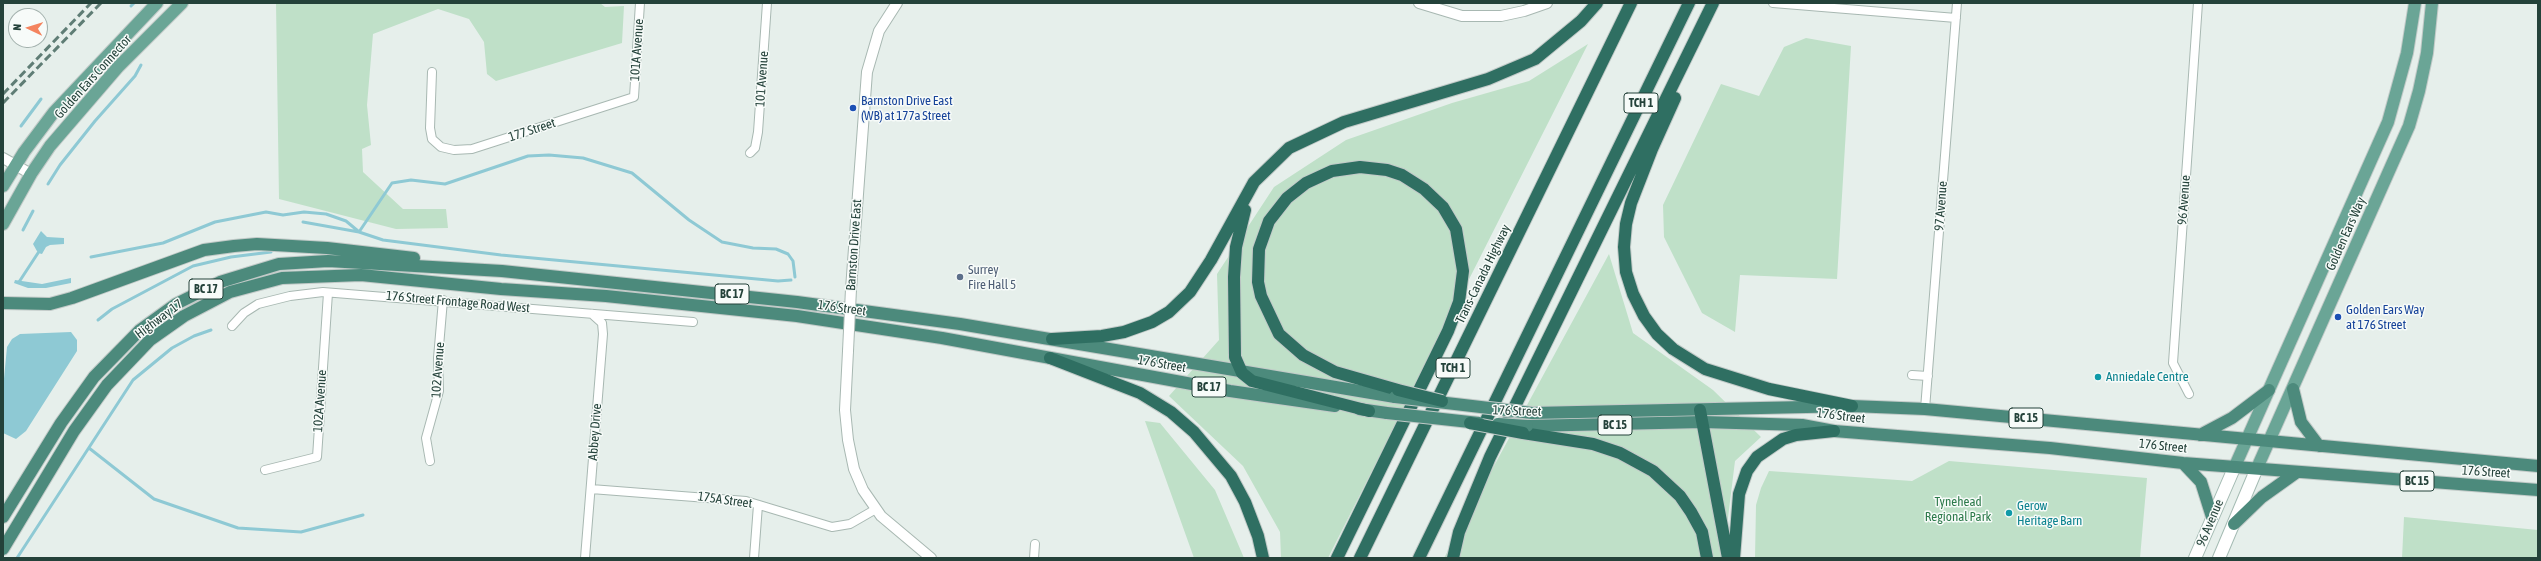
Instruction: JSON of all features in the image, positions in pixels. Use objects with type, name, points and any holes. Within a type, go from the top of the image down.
[{"type":"highway","points":[[1052,339],[1102,336],[1124,332],[1152,322],[1169,312],[1190,292],[1211,260],[1254,182],[1289,148],[1318,133],[1382,109],[1488,79],[1535,59],[1581,21],[1597,3]]},
{"type":"highway","name":"Trans-Canada Highway","points":[[1360,558],[1630,3]]},
{"type":"highway","name":"TCH 1","points":[[1419,558],[1689,3]]},
{"type":"highway","points":[[1453,558],[1459,532],[1490,457],[1713,3]]},
{"type":"highway","points":[[1717,3],[1652,149],[1631,202],[1626,224],[1624,247],[1626,272],[1633,294],[1657,334],[1673,349],[1705,369],[1742,382],[1852,406]]},
{"type":"highway","points":[[1337,558],[1448,331],[1459,302],[1463,271],[1456,228],[1443,207],[1424,189],[1402,175],[1387,170],[1360,167],[1332,171],[1306,183],[1286,198],[1269,221],[1259,249],[1258,282],[1261,296],[1268,316],[1279,334],[1303,355],[1335,372],[1397,393]]},
{"type":"highway","points":[[1254,182],[1241,223],[1234,277],[1234,358],[1240,370],[1252,381],[1369,410]]},
{"type":"highway","points":[[3,303],[32,305],[72,298],[204,250],[257,244],[364,251],[502,271]]},
{"type":"highway","name":"Highway 17","points":[[3,517],[61,424],[94,377],[140,330],[176,304],[220,282],[278,264],[328,261],[502,271]]},
{"type":"highway","name":"176 Street","points":[[502,271],[709,291],[867,310],[1240,370],[1397,393],[1442,402],[1532,413],[1852,406],[1925,409],[2538,466]]},
{"type":"highway","name":"Highway 17","points":[[3,549],[74,431],[107,385],[150,340],[184,316],[230,292],[282,278],[361,275],[501,289]]},
{"type":"highway","name":"176 Street","points":[[501,289],[614,296],[796,316],[942,338],[1230,391],[1387,413],[1525,429],[1703,422],[1802,425],[1834,430],[2050,448],[2183,463],[2538,490]]},
{"type":"highway","points":[[1050,358],[1126,386],[1157,403],[1194,432],[1231,476],[1245,502],[1258,536],[1263,558]]},
{"type":"highway","points":[[2292,389],[2301,422],[2319,446]]},
{"type":"highway","points":[[2200,435],[2232,418],[2268,390]]},
{"type":"highway","points":[[1700,410],[1728,558]]},
{"type":"highway","points":[[1525,429],[1593,444],[1620,453],[1653,471],[1680,496],[1691,512],[1702,532],[1707,558]]},
{"type":"highway","points":[[1734,558],[1739,494],[1747,472],[1757,457],[1783,440],[1796,435],[1834,430]]},
{"type":"highway","points":[[2183,463],[2201,482],[2212,517]]},
{"type":"highway","points":[[2234,524],[2262,497],[2297,472]]},
{"type":"main road","name":"Golden Ears Connector","points":[[3,186],[15,165],[72,92],[157,3]]},
{"type":"main road","name":"Golden Ears Connector","points":[[3,224],[31,174],[50,146],[90,98],[182,3]]},
{"type":"main road","name":"Golden Ears Way","points":[[2235,466],[2388,122],[2407,52],[2415,3]]},
{"type":"main road","name":"Golden Ears Way","points":[[2257,468],[2409,126],[2419,92],[2427,53],[2432,3]]},
{"type":"main road","name":"96 Avenue","points":[[2195,558],[2235,466]]},
{"type":"main road","name":"96 Avenue","points":[[2218,558],[2257,468]]},
{"type":"street","name":"101A Avenue","points":[[634,97],[640,3]]},
{"type":"street","name":"101 Avenue","points":[[750,153],[755,148],[758,132],[767,3]]},
{"type":"street","name":"Barnston Drive East","points":[[897,3],[879,32],[867,72],[851,289],[845,410],[848,440],[857,476],[863,490],[881,516],[931,558]]},
{"type":"street","points":[[1419,3],[1462,16],[1474,16],[1509,14],[1547,3]]},
{"type":"street","points":[[1773,3],[1956,18]]},
{"type":"street","name":"97 Avenue","points":[[1925,409],[1957,3]]},
{"type":"street","name":"96 Avenue","points":[[2190,394],[2174,363],[2198,3]]},
{"type":"street","name":"177 Street","points":[[432,72],[430,128],[432,139],[441,148],[454,150],[472,149],[634,97]]},
{"type":"street","points":[[3,158],[31,174]]},
{"type":"street","name":"176 Street Frontage Road West","points":[[232,326],[244,312],[258,304],[290,296],[328,293],[443,300],[693,322]]},
{"type":"street","name":"102A Avenue","points":[[265,470],[316,457],[328,293]]},
{"type":"street","name":"102 Avenue","points":[[430,461],[426,438],[439,391],[443,300]]},
{"type":"street","name":"Abbey Drive","points":[[585,558],[603,328],[598,317],[590,313]]},
{"type":"street","points":[[1912,375],[1928,376]]},
{"type":"street","name":"175A Street","points":[[591,489],[685,495],[746,501],[832,527],[850,524],[876,509]]},
{"type":"street","points":[[754,558],[758,505]]},
{"type":"street","points":[[1034,544],[1034,558]]},
{"type":"green space","points":[[276,3],[600,3],[605,7],[624,6],[622,43],[496,81],[487,74],[484,42],[469,19],[438,9],[373,34],[367,105],[371,145],[362,149],[363,172],[403,209],[446,209],[448,228],[396,229],[279,199]]},
{"type":"green space","points":[[1806,38],[1851,46],[1837,279],[1740,275],[1735,332],[1702,313],[1664,237],[1663,205],[1721,84],[1759,96],[1784,47]]},
{"type":"green space","points":[[1588,44],[1328,558],[1281,558],[1280,532],[1243,466],[1169,396],[1219,340],[1217,274],[1274,187],[1346,140],[1452,103],[1529,81]]},
{"type":"green space","points":[[1609,254],[1633,333],[1713,390],[1761,437],[1735,461],[1723,558],[1444,558]]},
{"type":"green space","points":[[1145,421],[1160,423],[1215,490],[1244,558],[1194,558]]},
{"type":"green space","name":"Tynehead Regional Park","points":[[1949,461],[2147,478],[2140,558],[1755,558],[1756,505],[1761,488],[1769,471],[1912,481]]},
{"type":"green space","points":[[2404,517],[2538,530],[2538,558],[2402,558]]},
{"type":"water","points":[[41,231],[47,237],[64,238],[64,244],[50,245],[46,247],[42,254],[38,253],[33,244]]},
{"type":"water","points":[[71,278],[71,283],[46,288],[28,288],[14,283],[15,280],[42,284]]},
{"type":"water","points":[[71,332],[77,340],[77,351],[26,431],[16,439],[3,433],[3,389],[7,347],[12,339],[20,334]]},
{"type":"waterway","points":[[131,6],[134,3]]},
{"type":"waterway","points":[[48,184],[60,165],[95,121],[135,76],[141,65]]},
{"type":"waterway","points":[[21,126],[41,99]]},
{"type":"waterway","points":[[359,232],[392,183],[411,180],[445,184],[528,156],[549,155],[583,158],[632,173],[689,220],[722,242],[753,248],[776,249],[788,254],[793,261],[795,277]]},
{"type":"waterway","points":[[23,230],[33,211]]},
{"type":"waterway","points":[[91,257],[163,243],[215,222],[266,212],[283,215],[304,212],[326,214],[346,221],[358,231]]},
{"type":"waterway","points":[[303,222],[359,232],[383,240],[501,255],[778,281],[791,280]]},
{"type":"waterway","points":[[98,320],[112,309],[193,266],[231,257],[271,252]]},
{"type":"waterway","points":[[19,282],[38,253]]},
{"type":"waterway","points":[[17,558],[133,380],[172,348],[194,336],[211,330]]},
{"type":"waterway","points":[[89,448],[154,499],[238,528],[301,532],[363,515]]},
{"type":"railway","points":[[3,94],[91,3]]},
{"type":"railway","points":[[3,103],[101,3]]},
{"type":"place","name":"Barnston Drive East (WB) at 177a Street","points":[[853,108]]},
{"type":"place","name":"Surrey Fire Hall 5","points":[[960,277]]},
{"type":"place","name":"Golden Ears Way at 176 Street","points":[[2338,317]]},
{"type":"place","name":"Anniedale Centre","points":[[2098,377]]},
{"type":"place","name":"Gerow Heritage Barn","points":[[2009,513]]}]
